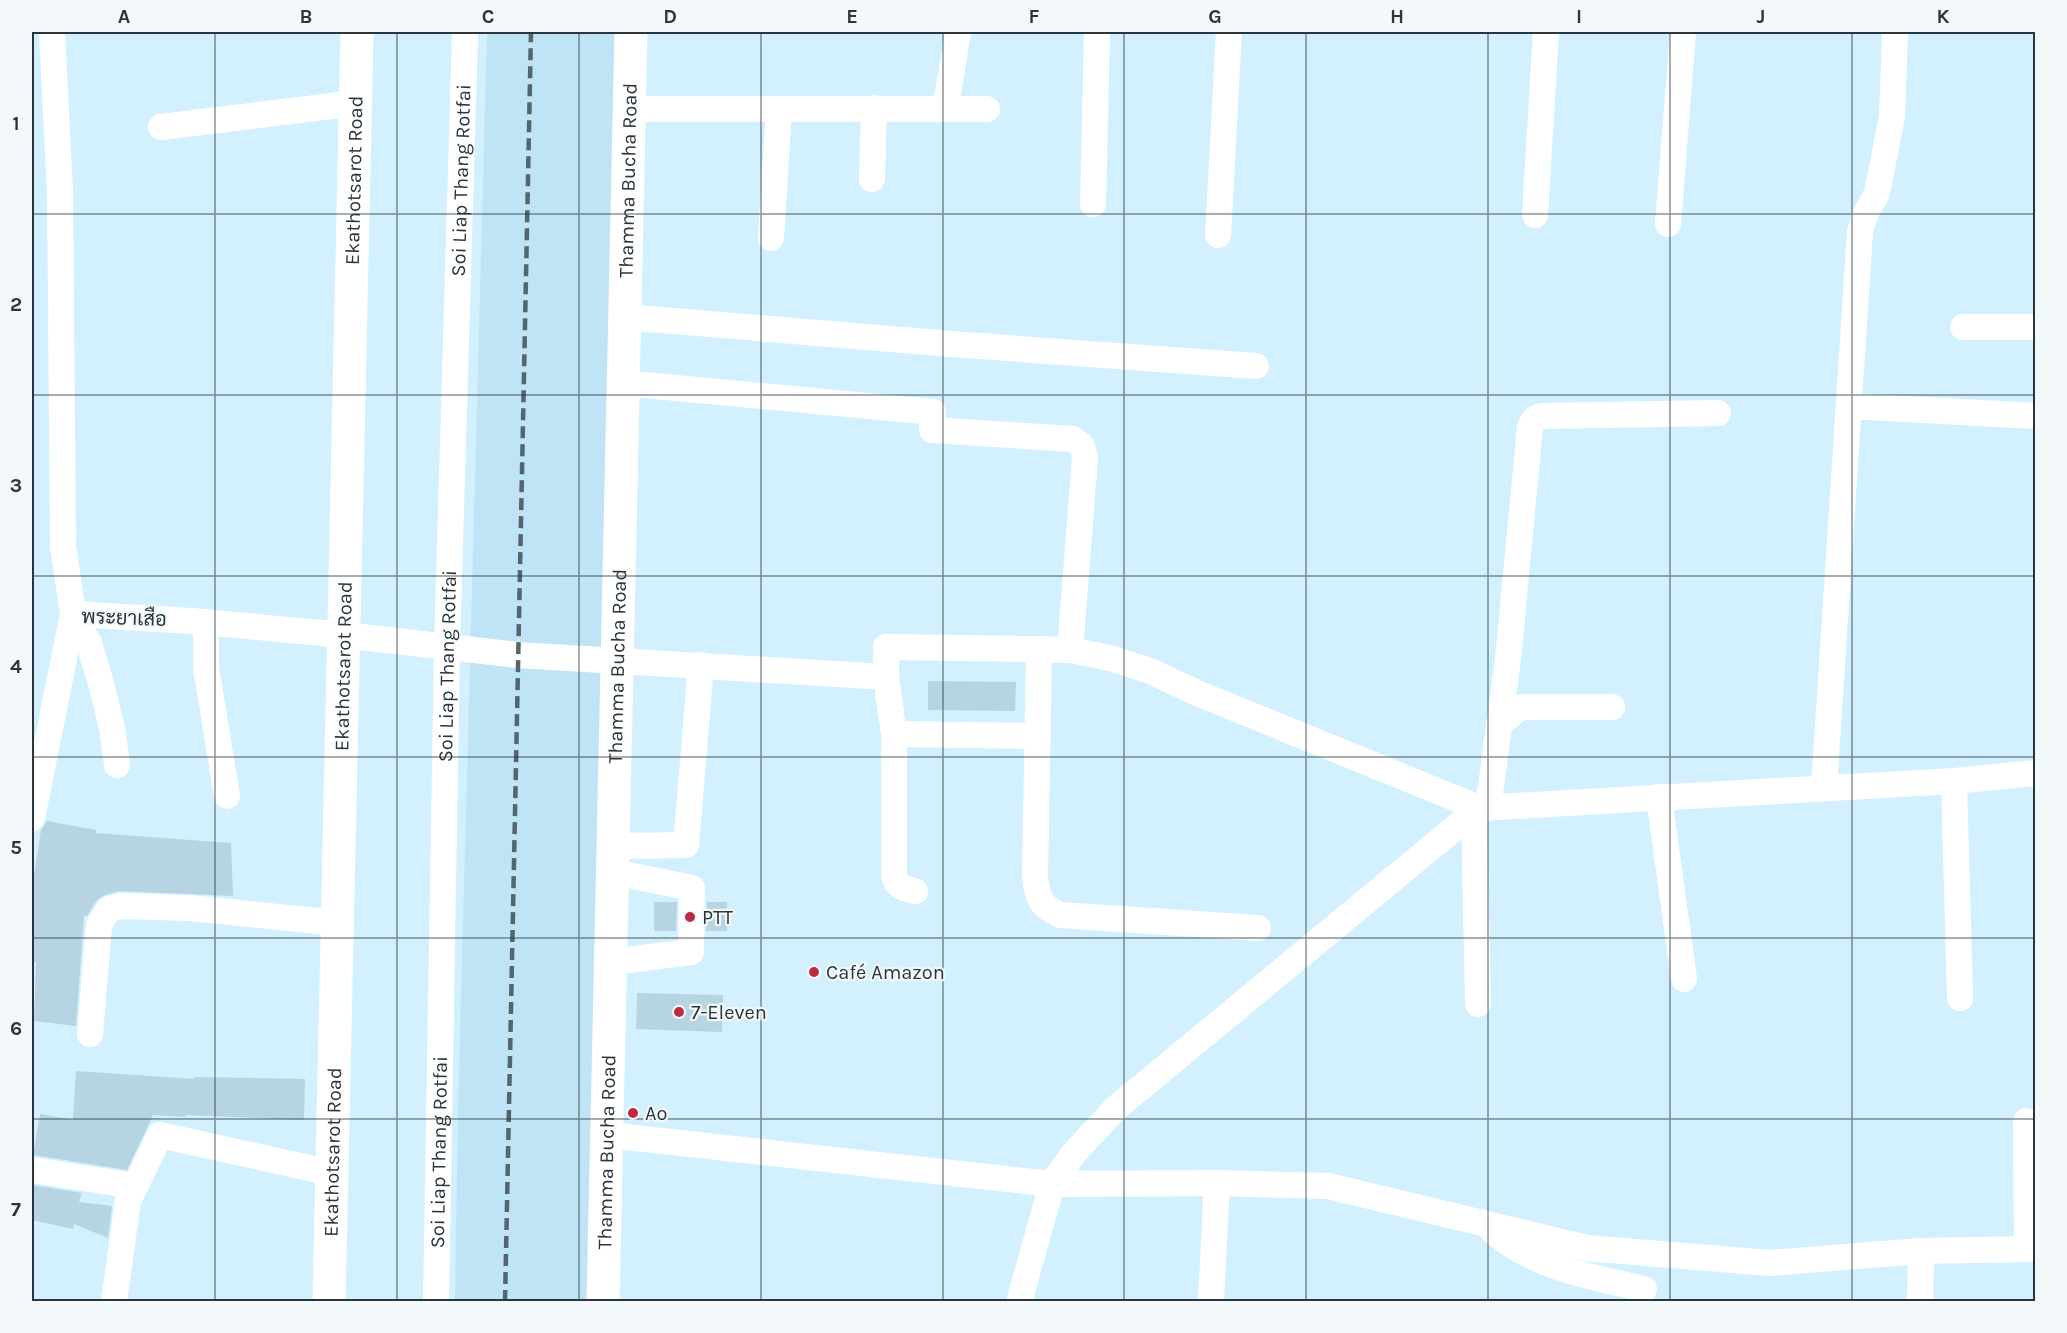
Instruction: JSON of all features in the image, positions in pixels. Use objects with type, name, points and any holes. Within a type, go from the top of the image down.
[{"type":"main road","name":"Ekathotsarot Road","points":[[329,1302],[357,32]]},
{"type":"main road","name":"Thamma Bucha Road","points":[[603,1302],[619,661],[631,32]]},
{"type":"street","points":[[52,32],[60,191],[63,546],[73,614],[89,644],[102,687],[112,728],[117,765]]},
{"type":"street","name":"Soi Liap Thang Rotfai","points":[[436,1302],[447,648],[465,32]]},
{"type":"street","points":[[936,109],[946,103],[958,32]]},
{"type":"street","points":[[1093,204],[1097,32]]},
{"type":"street","points":[[1218,235],[1228,32]]},
{"type":"street","points":[[1536,215],[1546,32]]},
{"type":"street","points":[[1668,224],[1683,32]]},
{"type":"street","points":[[1824,788],[1860,231],[1866,213],[1877,193],[1892,117],[1895,32]]},
{"type":"street","points":[[161,127],[356,103]]},
{"type":"street","points":[[872,179],[874,108]]},
{"type":"street","points":[[629,109],[987,109]]},
{"type":"street","points":[[771,238],[779,109]]},
{"type":"street","points":[[625,317],[1256,366]]},
{"type":"street","points":[[1963,327],[2036,327]]},
{"type":"street","points":[[623,383],[933,412],[932,430],[1073,439],[1082,446],[1085,458],[1070,650]]},
{"type":"street","points":[[1849,406],[2036,416]]},
{"type":"street","points":[[1478,1004],[1480,809],[1499,724],[1508,659],[1525,468],[1532,421],[1542,416],[1718,413]]},
{"type":"street","name":"พระยาเสือ","points":[[32,818],[73,614],[206,622],[344,635],[447,648],[886,677]]},
{"type":"street","points":[[206,622],[206,668],[226,796]]},
{"type":"street","points":[[915,891],[900,888],[894,875],[894,734],[886,677],[886,647],[1070,650],[1110,658],[1150,671],[1197,693],[1480,809],[1954,781],[2036,773]]},
{"type":"street","points":[[1038,649],[1035,878],[1037,892],[1043,906],[1060,915],[1258,928]]},
{"type":"street","points":[[614,859],[686,845],[701,665]]},
{"type":"street","points":[[1499,724],[1521,706],[1612,706]]},
{"type":"street","points":[[894,734],[1038,736]]},
{"type":"street","points":[[1954,781],[1960,998]]},
{"type":"street","points":[[1659,797],[1684,979]]},
{"type":"street","points":[[1019,1302],[1052,1184],[1074,1153],[1116,1108],[1480,809]]},
{"type":"street","points":[[612,962],[691,952],[692,888],[614,859]]},
{"type":"street","points":[[90,1034],[99,925],[109,909],[119,906],[190,908],[338,923]]},
{"type":"street","points":[[608,1135],[1052,1184],[1328,1186],[1587,1248],[1770,1263],[1921,1251],[2031,1249],[2026,1121]]},
{"type":"street","points":[[114,1302],[128,1201],[160,1135],[332,1173]]},
{"type":"street","points":[[32,1170],[135,1186]]},
{"type":"street","points":[[1211,1302],[1217,1184]]},
{"type":"street","points":[[1486,1224],[1503,1240],[1524,1253],[1586,1276],[1644,1289]]},
{"type":"street","points":[[1920,1302],[1921,1251]]},
{"type":"shaded area","points":[[487,32],[619,32],[589,1301],[455,1302],[458,1110]]},
{"type":"building","points":[[928,681],[1016,682],[1015,711],[928,710]]},
{"type":"building","points":[[47,821],[96,830],[96,833],[231,843],[233,896],[119,891],[105,895],[96,901],[87,916],[84,916],[76,1026],[34,1021],[36,962],[32,962],[32,888],[41,830]]},
{"type":"building","points":[[654,902],[677,902],[676,931],[654,931]]},
{"type":"building","points":[[707,902],[727,902],[727,931],[706,931]]},
{"type":"building","name":"7-Eleven","points":[[637,993],[723,995],[722,1032],[636,1029]]},
{"type":"building","points":[[76,1071],[194,1079],[194,1077],[305,1079],[304,1120],[153,1115],[127,1170],[33,1155],[40,1114],[73,1120]]},
{"type":"building","points":[[32,1185],[82,1193],[79,1202],[112,1206],[108,1238],[74,1224],[73,1229],[32,1220]]},
{"type":"railway","points":[[505,1302],[531,32]]},
{"type":"place","name":"PTT","points":[[690,917]]},
{"type":"place","name":"Café Amazon","points":[[814,972]]},
{"type":"place","name":"7-Eleven","points":[[679,1012]]},
{"type":"place","name":"Ao","points":[[633,1113]]}]
